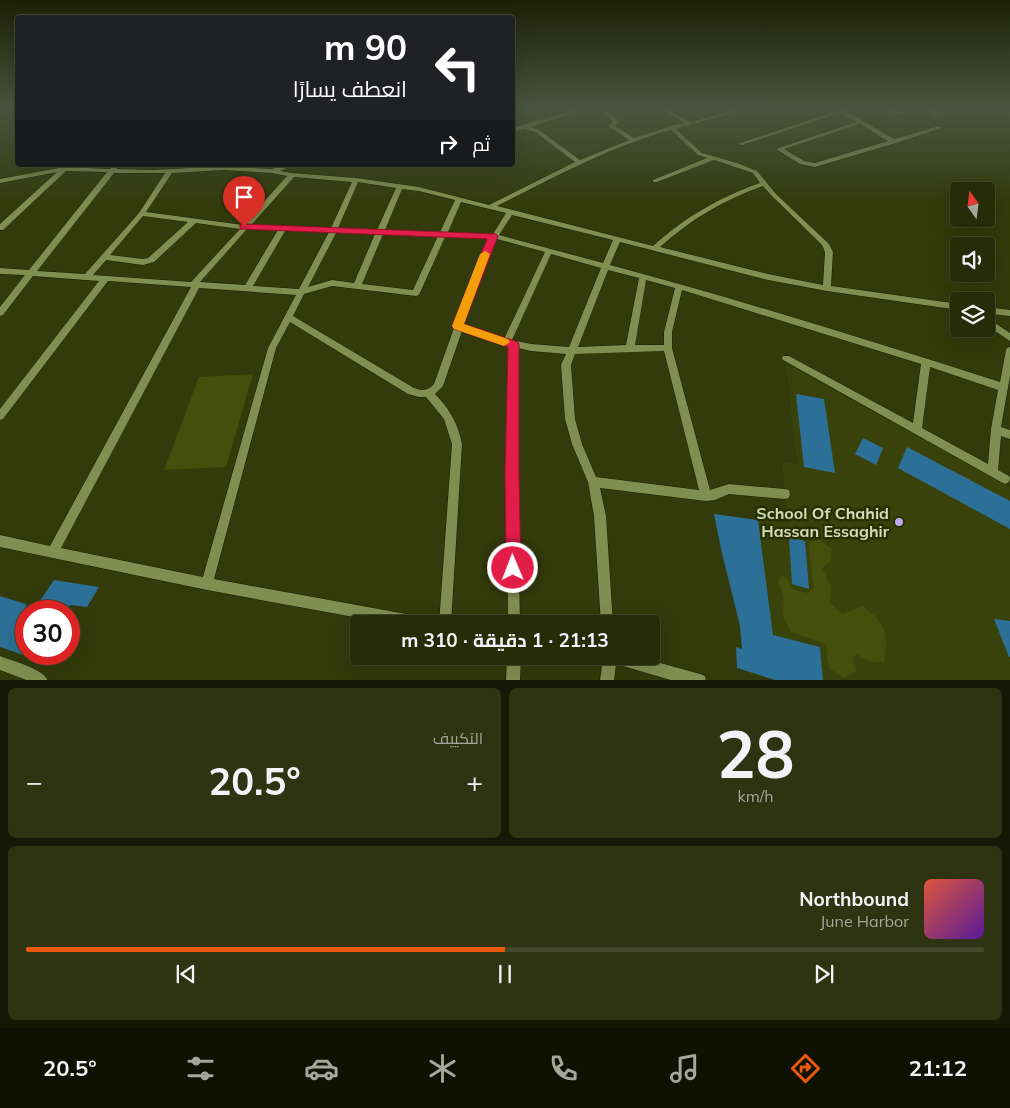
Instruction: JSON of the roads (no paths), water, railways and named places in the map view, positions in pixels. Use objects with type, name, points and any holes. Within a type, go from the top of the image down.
[{"type":"street","points":[[550,141],[579,162]]},
{"type":"street","points":[[490,207],[579,162],[631,141]]},
{"type":"street","points":[[685,141],[697,152],[755,172],[774,195],[825,244],[828,252],[827,288]]},
{"type":"street","points":[[740,144],[750,141]]},
{"type":"street","points":[[793,141],[779,149],[802,163],[816,165],[898,141]]},
{"type":"street","points":[[656,181],[713,158]]},
{"type":"street","points":[[0,228],[66,167]]},
{"type":"street","points":[[0,181],[66,167],[114,167],[170,171],[273,168],[292,175],[356,180],[400,186],[459,199],[768,278],[950,306]]},
{"type":"street","points":[[0,313],[114,167]]},
{"type":"street","points":[[87,277],[141,214],[170,171]]},
{"type":"street","points":[[53,552],[194,285],[292,175]]},
{"type":"street","points":[[207,584],[272,348],[334,229],[356,180]]},
{"type":"street","points":[[654,248],[692,216],[719,201],[765,183]]},
{"type":"street","points":[[357,285],[400,186]]},
{"type":"street","points":[[0,271],[300,292],[325,284],[357,285],[416,293],[459,199]]},
{"type":"street","points":[[287,317],[411,391],[429,394],[438,386],[477,272],[493,236],[510,212]]},
{"type":"street","points":[[141,214],[244,227],[493,236],[680,286],[1002,387]]},
{"type":"street","points":[[105,257],[143,262],[151,260],[194,221]]},
{"type":"street","points":[[247,289],[284,227]]},
{"type":"street","points":[[606,615],[600,516],[593,482],[577,444],[570,419],[566,365],[570,350],[617,239]]},
{"type":"street","points":[[514,615],[510,344],[549,251]]},
{"type":"street","points":[[630,347],[644,276]]},
{"type":"street","points":[[0,416],[105,279]]},
{"type":"street","points":[[680,286],[668,332],[668,348],[706,496]]},
{"type":"street","points":[[995,312],[1010,313]]},
{"type":"street","points":[[458,326],[510,344],[570,350],[630,347],[668,348]]},
{"type":"street","points":[[995,326],[1010,338]]},
{"type":"street","points":[[993,472],[996,429],[1010,350]]},
{"type":"street","points":[[786,358],[1005,479]]},
{"type":"street","points":[[917,431],[926,362]]},
{"type":"street","points":[[429,394],[446,410],[452,422],[457,444],[446,615]]},
{"type":"street","points":[[996,429],[1010,435]]},
{"type":"street","points":[[593,482],[706,496],[715,496],[721,491],[729,489],[785,494]]},
{"type":"street","points":[[0,542],[207,584],[378,615]]},
{"type":"street","points":[[607,680],[610,656],[700,680]]},
{"type":"street","points":[[0,663],[39,678]]},
{"type":"street","points":[[513,680],[514,665]]},
{"type":"place","name":"School Of Chahid Hassan Essaghir","points":[[899,522]]}]
